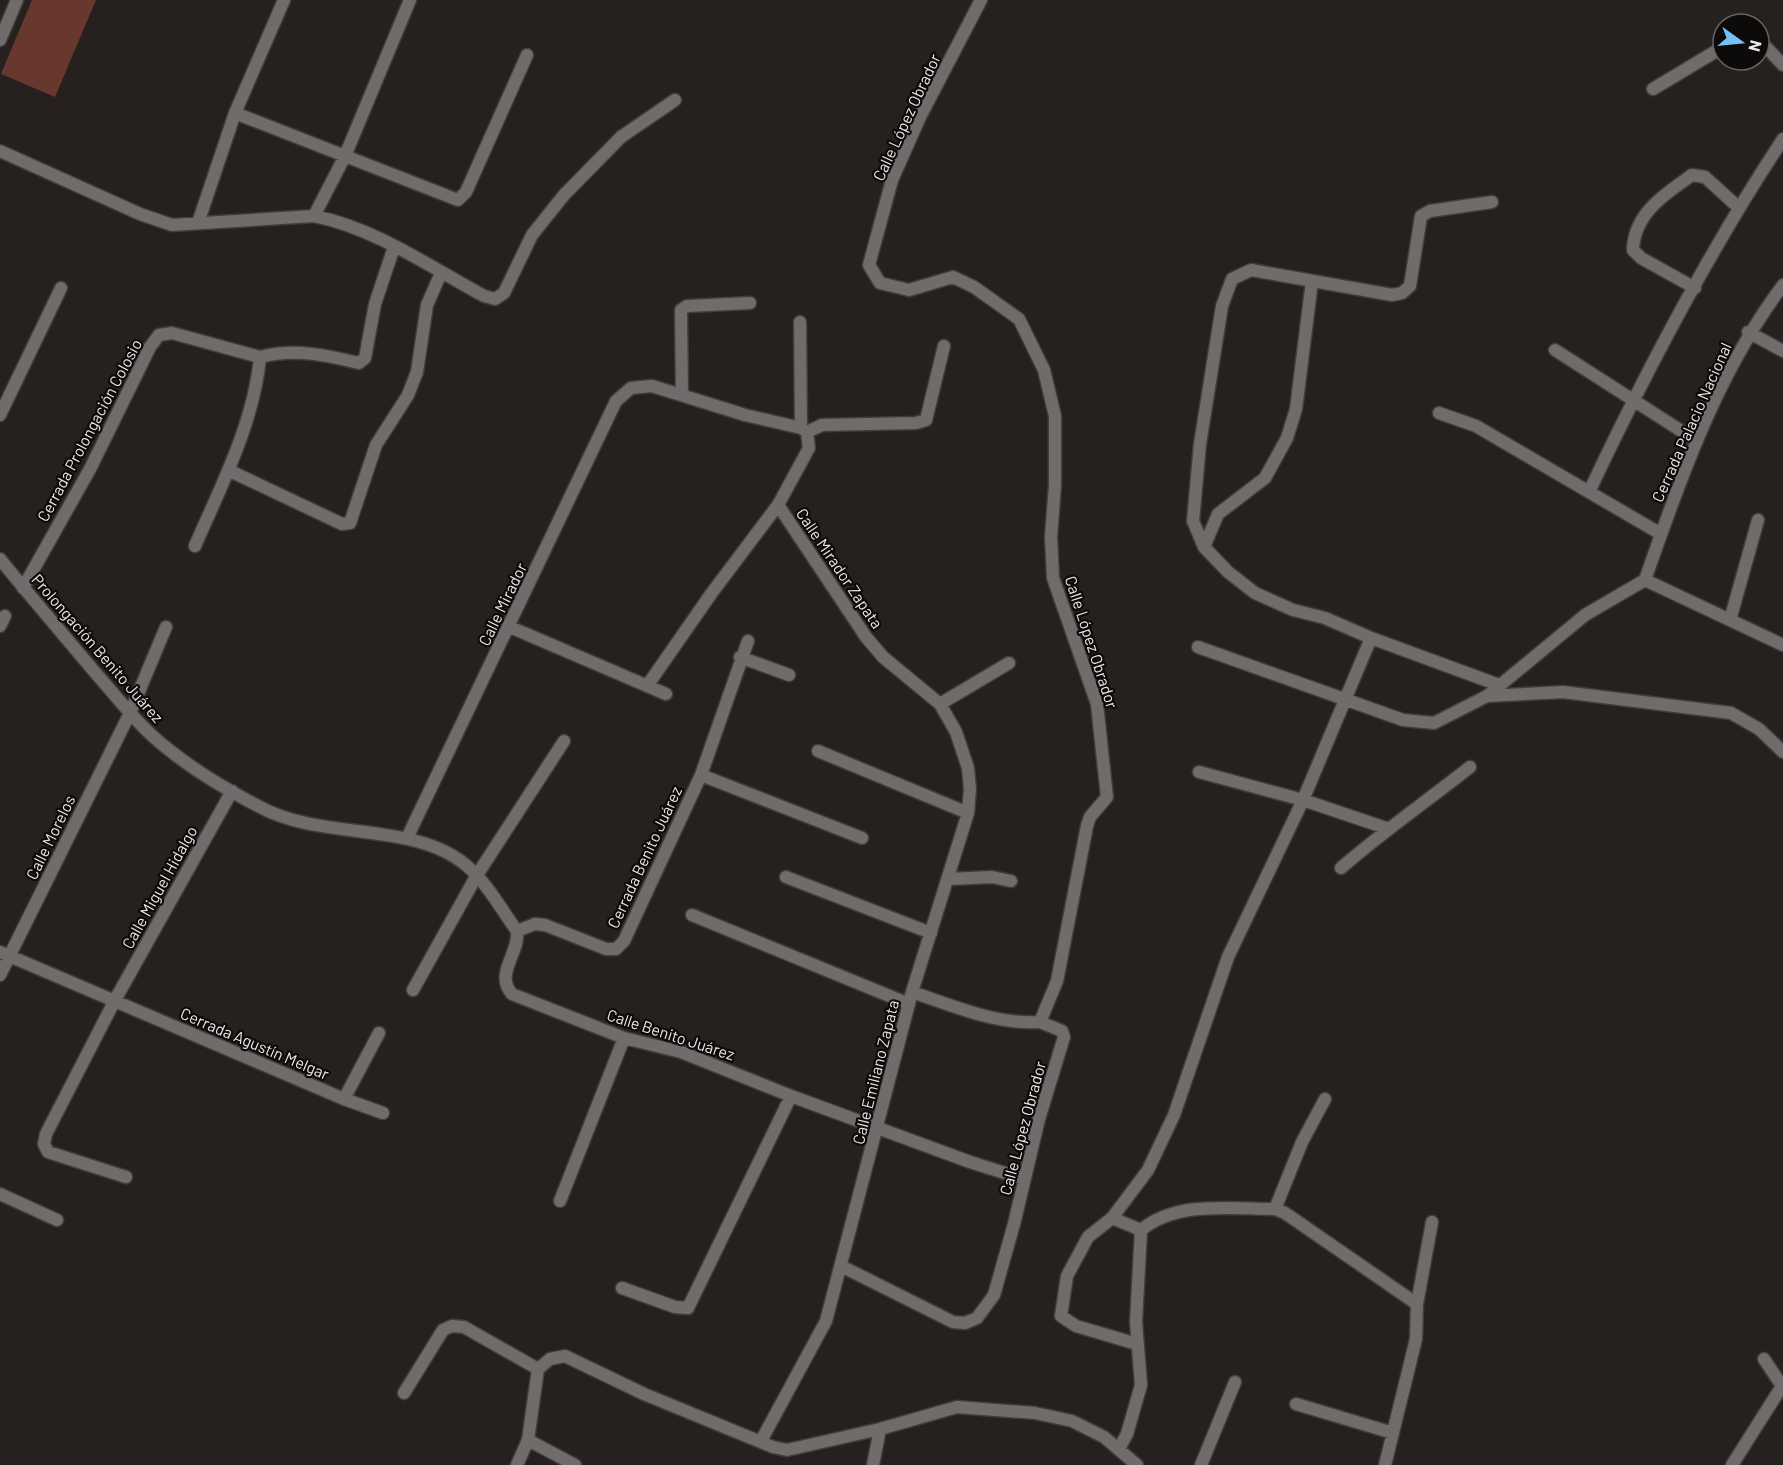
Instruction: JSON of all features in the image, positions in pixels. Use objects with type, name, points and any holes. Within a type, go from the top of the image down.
[{"type":"street","points":[[0,40],[4,22],[17,0]]},
{"type":"street","points":[[198,223],[235,113],[284,0]]},
{"type":"street","points":[[314,216],[345,156],[410,0]]},
{"type":"street","name":"Calle López Obrador","points":[[841,1266],[953,1322],[965,1323],[977,1318],[994,1295],[1024,1179],[1065,1037],[1062,1030],[1040,1022],[1057,981],[1087,826],[1090,817],[1107,797],[1097,704],[1053,578],[1051,537],[1055,485],[1055,416],[1044,370],[1018,319],[974,287],[953,277],[909,290],[880,283],[869,265],[896,172],[920,117],[981,0]]},
{"type":"street","points":[[1771,52],[1783,65]]},
{"type":"street","points":[[1653,89],[1711,54]]},
{"type":"street","points":[[235,113],[458,200],[466,192],[527,55]]},
{"type":"street","points":[[0,151],[140,214],[172,225],[314,216],[333,220],[394,247],[484,296],[495,299],[504,293],[532,235],[564,195],[621,136],[675,100]]},
{"type":"street","points":[[1589,492],[1632,400],[1738,207],[1783,139]]},
{"type":"street","points":[[1695,288],[1641,258],[1633,250],[1633,236],[1652,204],[1692,175],[1705,177],[1738,207]]},
{"type":"street","points":[[1492,202],[1430,211],[1421,216],[1410,286],[1402,293],[1392,295],[1251,270],[1232,279],[1222,306],[1199,455],[1192,521],[1204,547],[1228,572],[1255,593],[1293,610],[1345,625],[1371,638],[1499,685]]},
{"type":"street","points":[[195,546],[228,470],[258,382],[260,357],[289,351],[332,356],[359,363],[365,358],[375,304],[394,247]]},
{"type":"street","points":[[228,470],[342,524],[350,522],[376,445],[408,395],[417,372],[427,305],[441,273]]},
{"type":"street","points":[[1204,547],[1218,514],[1265,478],[1287,438],[1296,409],[1312,281]]},
{"type":"street","name":"Cerrada Palacio Nacional","points":[[1645,580],[1697,441],[1748,332],[1783,285]]},
{"type":"street","points":[[0,415],[61,288]]},
{"type":"street","points":[[750,303],[687,306],[681,310],[682,394],[745,415],[804,430],[822,426],[916,423],[926,420],[944,346]]},
{"type":"street","name":"Calle Mirador Zapata","points":[[800,322],[804,430],[809,448],[778,505],[866,637],[883,657],[940,704]]},
{"type":"street","points":[[1748,332],[1783,351]]},
{"type":"street","name":"Cerrada Prolongación Colosio","points":[[23,588],[90,469],[150,347],[159,335],[172,333],[260,357]]},
{"type":"street","points":[[1555,350],[1697,441]]},
{"type":"street","name":"Calle Mirador","points":[[407,838],[473,698],[510,627],[616,401],[631,388],[652,386],[682,394]]},
{"type":"street","points":[[1439,413],[1476,426],[1661,534]]},
{"type":"street","points":[[647,686],[711,594],[778,505]]},
{"type":"street","points":[[1730,620],[1758,520]]},
{"type":"street","name":"Prolongación Benito Juárez","points":[[0,559],[130,713],[169,750],[262,809],[331,830],[407,838]]},
{"type":"street","points":[[1198,647],[1403,720],[1434,723],[1487,696],[1585,615],[1645,580],[1783,645]]},
{"type":"street","name":"Calle Morelos","points":[[0,975],[5,955],[130,713],[166,627]]},
{"type":"street","points":[[510,627],[666,694]]},
{"type":"street","points":[[1137,1344],[1076,1326],[1061,1316],[1067,1276],[1088,1237],[1112,1218],[1148,1170],[1174,1114],[1228,957],[1303,800],[1371,638]]},
{"type":"street","points":[[701,775],[740,657],[748,641]]},
{"type":"street","points":[[740,657],[789,675]]},
{"type":"street","points":[[940,704],[1009,663]]},
{"type":"street","points":[[1487,696],[1563,692],[1731,713],[1759,729],[1783,752]]},
{"type":"street","name":"Calle Emiliano Zapata","points":[[761,1441],[826,1321],[879,1127],[911,998],[968,813],[970,789],[968,768],[956,732],[940,704]]},
{"type":"street","points":[[413,990],[477,875],[564,741]]},
{"type":"street","points":[[818,751],[968,813]]},
{"type":"street","points":[[1341,868],[1386,828],[1406,817],[1470,767]]},
{"type":"street","points":[[1199,772],[1303,800],[1386,828]]},
{"type":"street","name":"Cerrada Benito Juárez","points":[[517,931],[535,924],[545,925],[606,949],[616,949],[624,941],[650,888],[701,775],[862,838]]},
{"type":"street","name":"Calle Miguel Hidalgo","points":[[126,1178],[48,1152],[44,1144],[46,1134],[115,1000],[232,791]]},
{"type":"street","points":[[407,838],[438,849],[465,864],[477,875],[517,931]]},
{"type":"street","points":[[786,877],[932,933]]},
{"type":"street","points":[[949,879],[992,877],[1011,881]]},
{"type":"street","points":[[692,915],[911,998],[1005,1020],[1040,1022]]},
{"type":"street","name":"Calle Benito Juárez","points":[[517,931],[518,940],[505,975],[505,986],[512,994],[624,1038],[681,1052],[791,1096],[970,1162],[1024,1179]]},
{"type":"street","name":"Cerrada Agustín Melgar","points":[[5,955],[344,1099],[383,1113]]},
{"type":"street","points":[[344,1099],[379,1033]]},
{"type":"street","points":[[560,1201],[624,1038]]},
{"type":"street","points":[[622,1288],[675,1307],[688,1308],[791,1096]]},
{"type":"street","points":[[1275,1209],[1302,1142],[1325,1099]]},
{"type":"street","points":[[0,1194],[57,1220]]},
{"type":"street","points":[[1119,1449],[1127,1434],[1141,1384],[1141,1359],[1137,1344],[1141,1230],[1155,1219],[1179,1211],[1198,1208],[1275,1209],[1285,1213],[1417,1304]]},
{"type":"street","points":[[1112,1218],[1141,1230]]},
{"type":"street","points":[[1385,1465],[1416,1339],[1417,1304],[1432,1222]]},
{"type":"street","points":[[404,1394],[443,1330],[452,1326],[464,1328],[538,1369]]},
{"type":"street","points":[[517,1465],[528,1440],[538,1369],[550,1359],[566,1356],[644,1394],[761,1441],[788,1449],[880,1429],[957,1407],[1004,1410],[1072,1421],[1092,1430],[1137,1465]]},
{"type":"street","points":[[1732,1465],[1782,1386],[1764,1359]]},
{"type":"street","points":[[1201,1465],[1235,1382]]},
{"type":"street","points":[[1296,1404],[1393,1433]]},
{"type":"street","points":[[873,1465],[880,1429]]},
{"type":"street","points":[[528,1440],[575,1465]]},
{"type":"shaded area","points":[[32,0],[96,0],[55,97],[1,74]]}]
